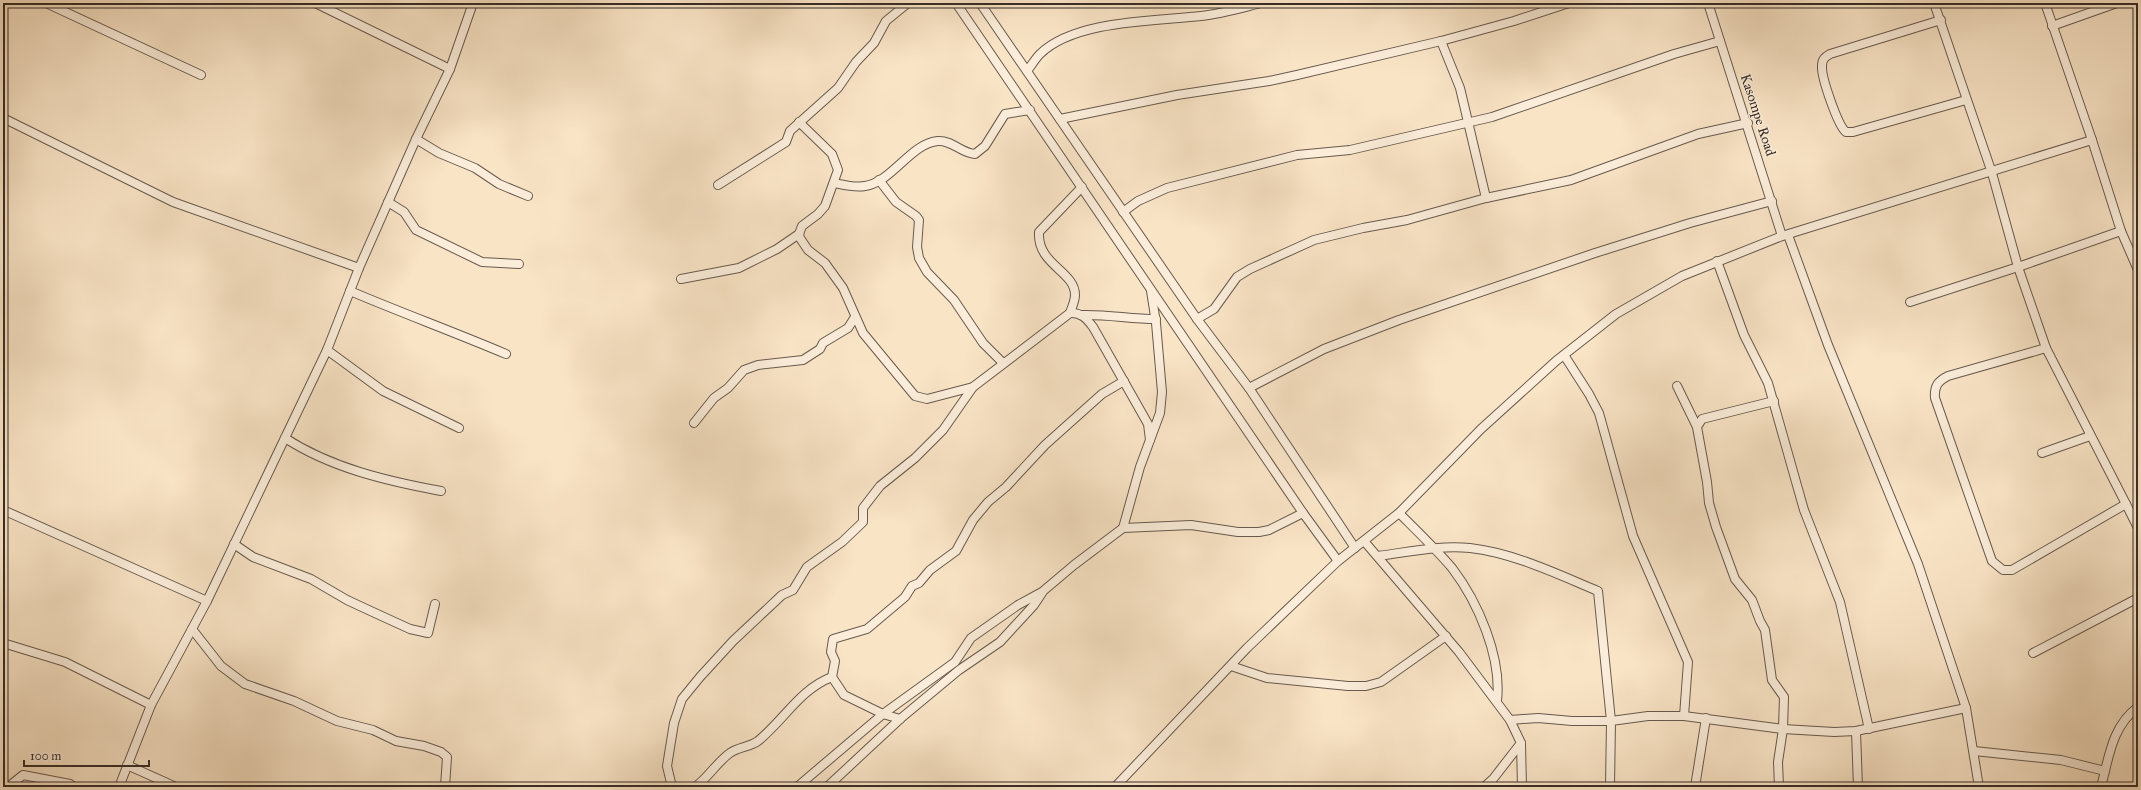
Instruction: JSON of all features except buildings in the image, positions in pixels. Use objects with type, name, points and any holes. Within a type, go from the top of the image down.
[{"type":"street","points":[[46,3],[202,75]]},
{"type":"street","points":[[315,3],[450,69]]},
{"type":"street","points":[[119,787],[151,705],[207,602],[327,350],[359,268],[416,139],[450,69],[473,3]]},
{"type":"street","points":[[718,185],[786,142],[790,131],[835,91],[856,62],[874,43],[886,21],[908,3]]},
{"type":"street","points":[[956,3],[1303,513],[1338,561]]},
{"type":"street","points":[[980,3],[1197,320],[1249,388],[1355,548]]},
{"type":"street","points":[[1027,71],[1040,54],[1053,44],[1071,36],[1115,25],[1212,14],[1261,3]]},
{"type":"street","points":[[1060,119],[1176,95],[1269,82],[1441,41],[1514,21],[1569,3]]},
{"type":"street","name":"Kasompe Road","points":[[1708,3],[1772,201],[1828,345],[1918,564],[1966,708],[1979,787]]},
{"type":"street","points":[[1934,3],[1992,173],[2018,267],[2046,348],[2138,528]]},
{"type":"street","points":[[2045,3],[2092,140],[2121,231],[2138,270]]},
{"type":"street","points":[[2052,26],[2117,3]]},
{"type":"street","points":[[1941,20],[1830,54],[1823,59],[1821,67],[1831,100],[1840,128],[1846,132],[1853,132],[1966,100]]},
{"type":"street","points":[[1441,41],[1460,88],[1486,198]]},
{"type":"street","points":[[1123,212],[1138,201],[1167,188],[1297,155],[1350,150],[1469,124],[1521,109],[1674,54],[1720,41]]},
{"type":"street","points":[[834,184],[865,186],[879,180],[930,143],[938,141],[951,143],[964,152],[975,154],[985,146],[1006,114],[1030,110]]},
{"type":"street","points":[[3,118],[173,202],[359,268]]},
{"type":"street","points":[[681,279],[739,268],[777,248],[799,234],[802,226],[818,214],[825,206],[838,170],[832,154],[799,122]]},
{"type":"street","points":[[1197,320],[1214,309],[1237,277],[1250,269],[1314,240],[1363,228],[1407,220],[1486,198],[1571,180],[1698,134],[1748,123]]},
{"type":"street","points":[[416,139],[439,153],[475,168],[499,184],[528,196]]},
{"type":"street","points":[[1115,787],[1231,666],[1338,561],[1399,513],[1481,429],[1564,355],[1616,314],[1682,276],[1785,235],[1992,173],[2092,140]]},
{"type":"street","points":[[879,180],[896,202],[916,216],[919,220],[917,247],[919,258],[927,272],[954,300],[983,343],[1003,363]]},
{"type":"street","points":[[672,787],[667,766],[674,723],[682,699],[700,677],[733,641],[782,595],[793,590],[807,567],[842,542],[863,522],[863,508],[880,486],[915,458],[943,430],[973,387],[1070,313],[1075,296],[1074,291],[1064,274],[1044,255],[1039,238],[1039,232],[1082,187]]},
{"type":"street","points":[[1249,388],[1324,350],[1399,320],[1595,253],[1690,223],[1772,201]]},
{"type":"street","points":[[388,202],[404,212],[416,230],[482,262],[519,264]]},
{"type":"street","points":[[1910,302],[2018,267],[2121,231]]},
{"type":"street","points":[[799,234],[808,250],[825,263],[843,288],[863,333],[915,396],[927,399],[973,387]]},
{"type":"street","points":[[1717,261],[1744,335],[1768,383],[1804,510],[1840,602],[1869,728]]},
{"type":"street","points":[[1123,528],[1140,467],[1160,413],[1162,392],[1156,319],[1150,288]]},
{"type":"street","points":[[350,291],[506,354]]},
{"type":"street","points":[[1070,313],[1081,315],[1106,314],[1133,319],[1156,319]]},
{"type":"street","points":[[1081,315],[1093,327],[1148,424],[1150,440]]},
{"type":"street","points":[[694,423],[714,398],[728,388],[744,370],[758,365],[803,360],[820,350],[823,343],[848,328],[855,317]]},
{"type":"street","points":[[2046,348],[1948,376],[1938,381],[1934,390],[1935,398],[1992,561],[2003,570],[2012,570],[2126,504]]},
{"type":"street","points":[[327,350],[383,391],[459,428]]},
{"type":"street","points":[[1564,355],[1589,394],[1599,413],[1633,536],[1688,662],[1684,716]]},
{"type":"street","points":[[900,719],[883,714],[844,695],[832,677],[835,661],[831,652],[833,640],[867,629],[905,596],[912,586],[919,583],[930,570],[956,551],[973,520],[988,502],[1006,487],[1045,445],[1102,394],[1124,381]]},
{"type":"street","points":[[1677,386],[1697,427],[1709,503],[1716,527],[1735,579],[1752,600],[1765,630],[1772,680],[1784,697],[1783,729],[1778,762],[1779,787]]},
{"type":"street","points":[[1697,427],[1702,419],[1774,401]]},
{"type":"street","points":[[2042,453],[2090,436]]},
{"type":"street","points":[[285,438],[299,447],[360,472],[440,491]]},
{"type":"street","points":[[3,510],[207,602]]},
{"type":"street","points":[[797,787],[883,714],[955,662],[971,638],[1018,605],[1042,592],[1074,565],[1123,528],[1191,525],[1238,532],[1259,532],[1269,530],[1303,513]]},
{"type":"street","points":[[1399,513],[1452,569],[1468,592],[1484,628],[1496,661],[1499,683],[1497,701]]},
{"type":"street","points":[[1364,541],[1446,636],[1510,720],[1522,744],[1522,787]]},
{"type":"street","points":[[234,544],[253,557],[311,579],[347,600],[410,629],[428,633],[435,604]]},
{"type":"street","points":[[1378,556],[1433,548],[1468,548],[1488,551],[1550,571],[1598,591],[1611,721],[1610,787]]},
{"type":"street","points":[[826,787],[900,719],[959,670],[1000,642],[1034,605],[1042,592]]},
{"type":"street","points":[[2033,653],[2138,598]]},
{"type":"street","points":[[192,629],[222,666],[245,684],[294,701],[337,721],[373,730],[396,741],[424,746],[440,752],[447,757],[445,787]]},
{"type":"street","points":[[1231,666],[1267,678],[1348,686],[1366,686],[1381,682],[1446,636]]},
{"type":"street","points":[[3,643],[65,662],[151,705]]},
{"type":"street","points":[[695,787],[730,752],[757,742],[782,719],[802,695],[818,682],[832,677]]},
{"type":"street","points":[[2101,787],[2118,728],[2130,713],[2138,707]]},
{"type":"street","points":[[1510,720],[1538,718],[1572,721],[1611,721],[1648,716],[1684,716],[1783,729],[1834,732],[1856,731],[1966,708]]},
{"type":"street","points":[[1695,787],[1706,718]]},
{"type":"street","points":[[1856,731],[1858,787]]},
{"type":"street","points":[[1484,787],[1493,779],[1522,744]]},
{"type":"street","points":[[1974,751],[2061,760],[2105,771]]},
{"type":"street","points":[[128,765],[176,787]]},
{"type":"street","points":[[8,787],[23,775],[70,784],[74,787]]}]
